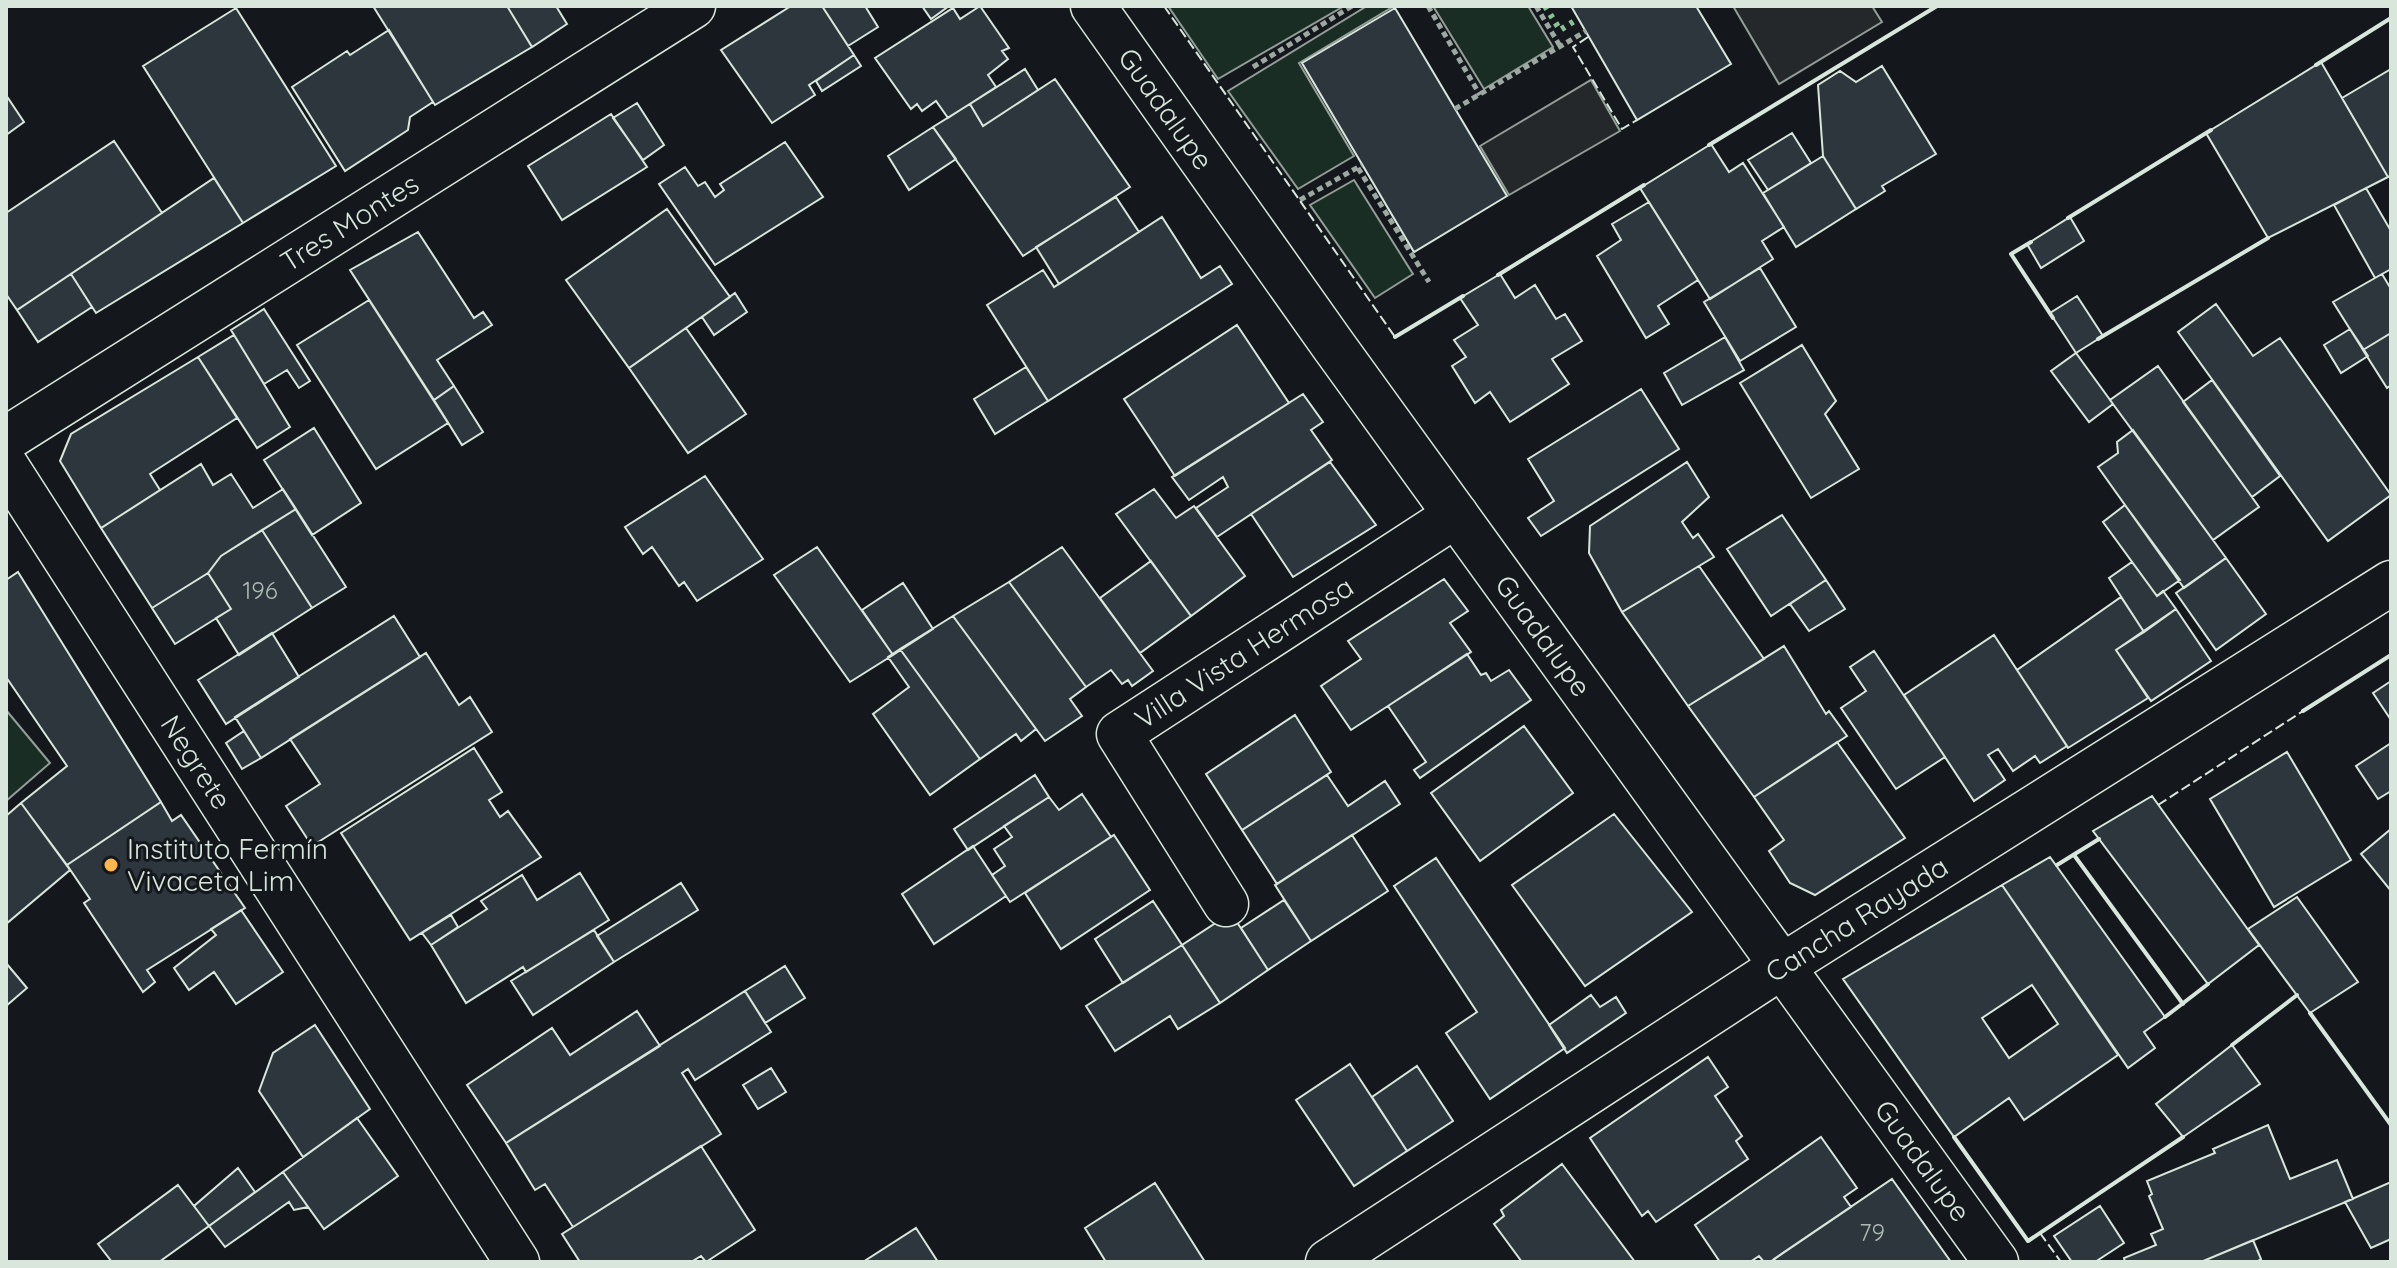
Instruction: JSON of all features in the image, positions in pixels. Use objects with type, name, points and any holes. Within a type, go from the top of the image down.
[{"type":"street","name":"Tres Montes","points":[[6,439],[693,6]]},
{"type":"street","name":"Guadalupe","points":[[1093,6],[1996,1262]]},
{"type":"street","name":"Negrete","points":[[6,466],[517,1262]]},
{"type":"street","name":"Villa Vista Hermosa","points":[[1226,904],[1119,734],[1456,515]]},
{"type":"street","name":"Cancha Rayada","points":[[1328,1262],[1784,965],[2391,583]]},
{"type":"path","points":[[1253,67],[1352,6]]},
{"type":"path","points":[[1428,6],[1480,95]]},
{"type":"path","points":[[1536,6],[1560,46]]},
{"type":"path","points":[[1455,109],[1586,31]]},
{"type":"path","points":[[1300,200],[1360,167],[1429,282]]},
{"type":"green space","points":[[1168,6],[1344,6],[1218,79]]},
{"type":"green space","points":[[1367,6],[1394,6],[1299,63],[1354,156],[1298,189],[1228,91]]},
{"type":"green space","points":[[1433,6],[1528,6],[1553,47],[1484,89]]},
{"type":"green space","points":[[1354,180],[1413,274],[1375,298],[1310,205]]},
{"type":"green space","points":[[6,710],[50,763],[6,801]]},
{"type":"shaded area","points":[[1733,6],[1872,6],[1882,22],[1779,84]]},
{"type":"shaded area","points":[[1591,80],[1620,131],[1509,195],[1480,146]]},
{"type":"building","points":[[373,6],[507,6],[532,47],[435,105]]},
{"type":"building","points":[[507,6],[556,6],[567,24],[532,47]]},
{"type":"building","points":[[791,6],[822,6],[854,55],[809,85],[815,95],[772,123],[721,50]]},
{"type":"building","points":[[822,6],[865,6],[878,27],[848,46]]},
{"type":"building","points":[[922,6],[949,6],[931,19]]},
{"type":"building","points":[[980,6],[1009,48],[1002,51],[1008,59],[988,75],[996,87],[948,118],[936,101],[922,111],[917,104],[911,109],[875,58],[953,8],[960,19]]},
{"type":"building","points":[[1571,6],[1696,6],[1731,64],[1637,120]]},
{"type":"building","points":[[236,8],[336,166],[243,223],[143,66]]},
{"type":"building","points":[[1395,8],[1507,196],[1414,252],[1302,63]]},
{"type":"building","points":[[389,30],[433,102],[410,117],[408,130],[345,171],[292,87],[347,51],[350,55]]},
{"type":"building","points":[[854,55],[861,66],[822,91],[816,81]]},
{"type":"building","points":[[2321,62],[2388,177],[2268,238],[2206,133]]},
{"type":"building","points":[[1882,66],[1936,154],[1882,186],[1885,191],[1856,209],[1823,156],[1818,85],[1840,71],[1856,82]]},
{"type":"building","points":[[1025,69],[1038,90],[983,126],[970,104]]},
{"type":"building","points":[[2391,69],[2391,176],[2388,177],[2342,98]]},
{"type":"building","points":[[1055,79],[1130,187],[1023,256],[933,127],[970,104],[983,126]]},
{"type":"building","points":[[6,95],[24,122],[6,135]]},
{"type":"building","points":[[637,103],[664,145],[643,160],[613,118]]},
{"type":"building","points":[[611,114],[647,167],[562,220],[528,166]]},
{"type":"building","points":[[933,127],[956,159],[909,190],[888,156]]},
{"type":"building","points":[[1792,133],[1811,163],[1768,190],[1748,160]]},
{"type":"building","points":[[114,141],[162,213],[17,310],[6,294],[6,213]]},
{"type":"building","points":[[785,142],[823,197],[715,265],[659,184],[685,167],[698,186],[705,182],[715,197],[724,190],[720,184]]},
{"type":"building","points":[[1711,144],[1729,172],[1743,163],[1784,227],[1762,241],[1773,259],[1710,299],[1640,188]]},
{"type":"building","points":[[1823,156],[1856,209],[1796,247],[1763,193]]},
{"type":"building","points":[[214,178],[243,223],[96,313],[71,274]]},
{"type":"building","points":[[2366,188],[2391,231],[2391,269],[2375,278],[2334,205]]},
{"type":"building","points":[[1116,197],[1139,232],[1059,284],[1036,247]]},
{"type":"building","points":[[1649,202],[1698,280],[1658,306],[1669,324],[1646,338],[1597,256],[1621,240],[1612,224]]},
{"type":"building","points":[[667,209],[730,297],[629,368],[566,280]]},
{"type":"building","points":[[1162,217],[1201,278],[1220,266],[1232,284],[1048,401],[987,305],[1043,270],[1054,287]]},
{"type":"building","points":[[2070,217],[2084,241],[2041,268],[2027,244]]},
{"type":"building","points":[[418,232],[474,318],[483,312],[492,325],[437,360],[454,386],[434,400],[350,270]]},
{"type":"building","points":[[1760,268],[1796,327],[1740,361],[1704,302]]},
{"type":"building","points":[[71,274],[92,307],[38,342],[17,310]]},
{"type":"building","points":[[1500,274],[1515,298],[1535,285],[1556,319],[1565,314],[1582,341],[1552,359],[1569,384],[1510,422],[1490,392],[1475,403],[1452,366],[1466,357],[1454,340],[1478,325],[1460,298]]},
{"type":"building","points":[[2382,274],[2391,289],[2391,333],[2363,350],[2333,302]]},
{"type":"building","points":[[735,293],[747,312],[714,335],[702,317]]},
{"type":"building","points":[[2077,296],[2103,336],[2076,353],[2050,313]]},
{"type":"building","points":[[369,300],[448,423],[376,469],[297,345]]},
{"type":"building","points":[[2216,304],[2253,356],[2280,338],[2391,495],[2328,541],[2178,332]]},
{"type":"building","points":[[264,309],[310,381],[299,388],[287,370],[264,384],[231,330]]},
{"type":"building","points":[[1237,325],[1289,403],[1175,476],[1124,399]]},
{"type":"building","points":[[686,328],[746,414],[688,453],[629,368]]},
{"type":"building","points":[[2350,329],[2368,356],[2341,373],[2324,345]]},
{"type":"building","points":[[2391,333],[2391,385],[2387,388],[2363,350]]},
{"type":"building","points":[[234,335],[290,427],[257,448],[198,357]]},
{"type":"building","points":[[1725,337],[1744,370],[1682,405],[1664,373]]},
{"type":"building","points":[[1802,345],[1836,401],[1825,414],[1859,469],[1811,498],[1740,383]]},
{"type":"building","points":[[2076,353],[2113,404],[2089,422],[2051,371]]},
{"type":"building","points":[[198,357],[237,418],[150,474],[160,490],[101,528],[60,461],[71,434]]},
{"type":"building","points":[[2158,366],[2259,507],[2213,540],[2110,400]]},
{"type":"building","points":[[1026,367],[1048,401],[995,434],[974,399]]},
{"type":"building","points":[[2212,380],[2280,476],[2252,497],[2183,402]]},
{"type":"building","points":[[454,386],[483,432],[462,445],[434,400]]},
{"type":"building","points":[[1641,389],[1679,449],[1541,536],[1528,518],[1554,501],[1528,459]]},
{"type":"building","points":[[1303,394],[1323,422],[1311,430],[1332,460],[1217,537],[1196,508],[1228,487],[1223,477],[1189,500],[1172,477]]},
{"type":"building","points":[[314,428],[361,503],[312,535],[264,460]]},
{"type":"building","points":[[2133,430],[2226,558],[2184,588],[2098,467],[2118,453],[2117,442]]},
{"type":"building","points":[[1330,462],[1376,525],[1293,577],[1251,514]]},
{"type":"building","points":[[1687,462],[1709,497],[1682,522],[1693,538],[1698,534],[1714,557],[1622,612],[1589,553],[1590,526]]},
{"type":"building","points":[[201,464],[213,485],[231,474],[253,508],[283,489],[296,509],[221,556],[208,573],[152,608],[101,528]]},
{"type":"building","points":[[705,476],[763,559],[697,601],[684,582],[679,586],[652,547],[643,554],[625,527]]},
{"type":"building","points":[[1154,489],[1176,518],[1194,506],[1245,576],[1191,616],[1116,514]]},
{"type":"building","points":[[2125,505],[2180,580],[2157,596],[2103,522]]},
{"type":"building","points":[[296,509],[346,587],[312,608],[262,530]]},
{"type":"building","points":[[1782,515],[1826,580],[1771,616],[1727,549]]},
{"type":"building","points":[[262,530],[312,608],[239,655],[216,618],[231,609],[208,573],[221,556]]},
{"type":"building","points":[[817,547],[893,655],[850,682],[774,575]]},
{"type":"building","points":[[1062,547],[1153,671],[1132,686],[1128,680],[1122,684],[1111,670],[1086,687],[1009,582]]},
{"type":"building","points":[[2226,558],[2266,614],[2216,650],[2176,593]]},
{"type":"building","points":[[1151,561],[1191,616],[1140,653],[1100,598]]},
{"type":"building","points":[[2132,562],[2157,596],[2163,591],[2176,609],[2144,632],[2109,578]]},
{"type":"building","points":[[1699,566],[1764,659],[1688,706],[1622,612]]},
{"type":"building","points":[[18,572],[161,802],[67,865],[21,803],[67,766],[6,677],[6,580]]},
{"type":"building","points":[[208,573],[231,609],[175,644],[152,608]]},
{"type":"building","points":[[1444,579],[1468,611],[1450,623],[1471,652],[1351,730],[1321,686],[1361,659],[1348,641]]},
{"type":"building","points":[[1826,580],[1845,609],[1809,631],[1790,604]]},
{"type":"building","points":[[1009,582],[1086,687],[1070,699],[1082,716],[1045,741],[953,616]]},
{"type":"building","points":[[903,583],[933,629],[893,655],[862,610]]},
{"type":"building","points":[[2121,597],[2144,632],[2116,650],[2148,698],[2068,748],[2017,670]]},
{"type":"building","points":[[2176,609],[2211,661],[2151,701],[2116,650]]},
{"type":"building","points":[[394,616],[420,657],[261,758],[235,717]]},
{"type":"building","points":[[953,616],[1036,729],[1021,741],[1016,734],[980,759],[900,649]]},
{"type":"building","points":[[272,633],[299,677],[226,724],[198,680]]},
{"type":"building","points":[[1994,635],[2067,746],[2040,763],[2035,756],[2013,771],[1998,749],[1988,755],[2005,780],[1974,801],[1904,695]]},
{"type":"building","points":[[1784,646],[1826,714],[1829,711],[1847,736],[1754,797],[1688,706]]},
{"type":"building","points":[[900,649],[980,759],[930,795],[873,714],[909,687],[888,657]]},
{"type":"building","points":[[1874,651],[1945,757],[1896,789],[1841,708],[1866,691],[1850,667]]},
{"type":"building","points":[[426,653],[459,705],[470,697],[492,732],[312,846],[286,806],[320,784],[290,739]]},
{"type":"building","points":[[1467,654],[1481,675],[1486,673],[1491,681],[1509,670],[1531,700],[1420,778],[1414,770],[1426,762],[1388,706]]},
{"type":"building","points":[[2391,681],[2391,720],[2373,693]]},
{"type":"building","points":[[1295,715],[1331,772],[1242,830],[1206,774]]},
{"type":"building","points":[[1524,726],[1573,793],[1480,861],[1431,793]]},
{"type":"building","points":[[244,731],[261,758],[242,769],[226,743]]},
{"type":"building","points":[[1837,742],[1905,838],[1815,895],[1790,883],[1769,851],[1784,840],[1754,797]]},
{"type":"building","points":[[2391,743],[2391,791],[2378,799],[2356,766]]},
{"type":"building","points":[[474,748],[502,792],[489,800],[500,817],[508,811],[541,857],[410,940],[341,833]]},
{"type":"building","points":[[2287,752],[2351,860],[2274,907],[2210,799]]},
{"type":"building","points":[[1035,775],[1049,797],[968,850],[954,829]]},
{"type":"building","points":[[1327,775],[1348,806],[1385,781],[1400,804],[1277,884],[1242,830]]},
{"type":"building","points":[[1082,794],[1111,837],[1010,902],[992,875],[1005,866],[994,849],[1012,837],[1004,826],[1049,797],[1059,810]]},
{"type":"building","points":[[2152,796],[2259,945],[2208,984],[2093,831]]},
{"type":"building","points":[[161,802],[172,821],[181,815],[245,908],[147,970],[155,982],[143,992],[84,903],[90,899],[67,865]]},
{"type":"building","points":[[21,803],[70,870],[6,924],[6,816]]},
{"type":"building","points":[[1614,814],[1692,912],[1585,986],[1512,885]]},
{"type":"building","points":[[2391,829],[2391,891],[2361,854]]},
{"type":"building","points":[[1114,835],[1150,890],[1061,949],[1025,893]]},
{"type":"building","points":[[1352,835],[1388,891],[1311,941],[1275,885]]},
{"type":"building","points":[[973,846],[1006,896],[934,944],[902,894]]},
{"type":"building","points":[[2050,857],[2165,1017],[2144,1032],[2155,1048],[2128,1068],[2002,885]]},
{"type":"building","points":[[1436,858],[1565,1048],[1490,1099],[1446,1033],[1477,1012],[1394,886]]},
{"type":"building","points":[[580,873],[609,920],[526,972],[523,967],[466,1003],[431,945],[487,909],[481,901],[522,875],[537,900]]},
{"type":"building","points":[[681,883],[698,910],[614,962],[597,936]]},
{"type":"building","points":[[2002,885],[2118,1055],[2024,1120],[2009,1098],[1954,1137],[1843,979]],"holes":[[[2032,985],[2058,1024],[2009,1058],[1982,1018]]]},
{"type":"building","points":[[2297,897],[2358,982],[2310,1013],[2248,929]]},
{"type":"building","points":[[1284,900],[1311,941],[1268,970],[1241,928]]},
{"type":"building","points":[[1153,901],[1182,945],[1123,983],[1095,939]]},
{"type":"building","points":[[241,910],[283,972],[236,1004],[214,972],[189,990],[174,968],[216,935],[211,929]]},
{"type":"building","points":[[1231,913],[1268,970],[1220,1003],[1182,945]]},
{"type":"building","points":[[451,915],[458,927],[431,945],[422,933]]},
{"type":"building","points":[[594,930],[614,962],[533,1015],[511,981]]},
{"type":"building","points":[[1182,945],[1220,1003],[1178,1029],[1170,1016],[1115,1051],[1086,1006]]},
{"type":"building","points":[[6,963],[27,988],[6,1006]]},
{"type":"building","points":[[785,966],[805,998],[765,1023],[745,991]]},
{"type":"building","points":[[745,991],[771,1032],[695,1080],[688,1069],[682,1073],[721,1134],[573,1227],[545,1184],[535,1190],[506,1143]]},
{"type":"building","points":[[1591,995],[1600,1007],[1616,997],[1626,1013],[1567,1053],[1549,1025]]},
{"type":"building","points":[[637,1011],[660,1046],[506,1143],[467,1085],[552,1028],[570,1055]]},
{"type":"building","points":[[315,1025],[370,1109],[303,1157],[259,1091],[273,1053]]},
{"type":"building","points":[[2232,1045],[2260,1084],[2183,1137],[2156,1104]]},
{"type":"building","points":[[1708,1057],[1728,1087],[1715,1096],[1742,1136],[1736,1141],[1748,1159],[1656,1222],[1648,1211],[1642,1216],[1590,1138]]},
{"type":"building","points":[[1350,1064],[1407,1151],[1354,1186],[1296,1100]]},
{"type":"building","points":[[1417,1066],[1453,1121],[1407,1151],[1372,1097]]},
{"type":"building","points":[[771,1068],[786,1092],[758,1109],[743,1085]]},
{"type":"building","points":[[357,1118],[398,1176],[324,1229],[283,1172]]},
{"type":"building","points":[[2268,1125],[2290,1179],[2337,1160],[2353,1199],[2201,1262],[2125,1262],[2124,1258],[2156,1245],[2151,1234],[2163,1229],[2149,1196],[2152,1194],[2147,1181],[2215,1153],[2213,1149]]},
{"type":"building","points":[[1821,1137],[1857,1188],[1844,1197],[1851,1207],[1770,1262],[1764,1262],[1759,1256],[1750,1262],[1720,1262],[1695,1225]]},
{"type":"building","points":[[701,1146],[755,1230],[706,1262],[701,1256],[691,1262],[580,1262],[562,1234]]},
{"type":"building","points":[[1562,1164],[1635,1262],[1522,1262],[1494,1224],[1504,1216],[1501,1210]]},
{"type":"building","points":[[238,1168],[255,1192],[209,1226],[194,1206]]},
{"type":"building","points":[[283,1172],[308,1207],[294,1210],[289,1202],[225,1247],[209,1226]]},
{"type":"building","points":[[1892,1179],[1951,1262],[1776,1262],[1774,1259]]},
{"type":"building","points":[[2391,1182],[2391,1239],[2371,1248],[2345,1202]]},
{"type":"building","points":[[1155,1183],[1205,1262],[1106,1262],[1085,1228]]},
{"type":"building","points":[[178,1185],[209,1226],[159,1262],[112,1262],[98,1244]]},
{"type":"building","points":[[2100,1206],[2124,1243],[2095,1262],[2072,1262],[2054,1236]]},
{"type":"building","points":[[916,1228],[938,1262],[863,1262]]},
{"type":"building","points":[[2253,1240],[2261,1259],[2256,1262],[2201,1262]]},
{"type":"hedge","points":[[1545,6],[1560,30],[1576,20]]},
{"type":"fence","points":[[1164,6],[1395,337]]},
{"type":"fence","points":[[1588,37],[1573,47],[1622,129],[1637,120]]},
{"type":"fence","points":[[2158,805],[2303,711]]},
{"type":"fence","points":[[2040,1233],[2061,1262]]},
{"type":"wall","points":[[1709,145],[1937,6]]},
{"type":"wall","points":[[2316,65],[2391,18]]},
{"type":"wall","points":[[2068,218],[2211,130]]},
{"type":"wall","points":[[1498,275],[1644,185]]},
{"type":"wall","points":[[2098,339],[2268,238]]},
{"type":"wall","points":[[2031,242],[2011,254],[2053,318]]},
{"type":"wall","points":[[1395,337],[1463,296]]},
{"type":"wall","points":[[2303,711],[2391,655]]},
{"type":"wall","points":[[2057,865],[2099,839]]},
{"type":"wall","points":[[2074,855],[2183,1004]]},
{"type":"wall","points":[[2165,1017],[2208,984]]},
{"type":"wall","points":[[2232,1045],[2297,995]]},
{"type":"wall","points":[[2310,1013],[2391,1125]]},
{"type":"wall","points":[[1954,1137],[2028,1241],[2183,1137]]},
{"type":"place","name":"Instituto Fermín Vivaceta Lim","points":[[111,865]]}]
